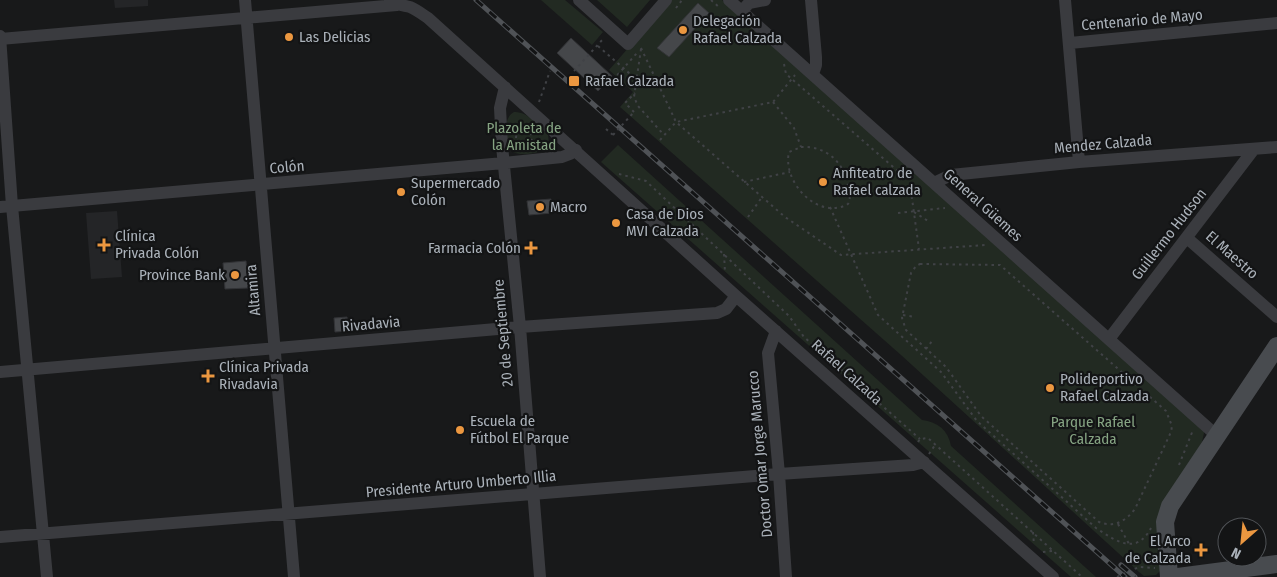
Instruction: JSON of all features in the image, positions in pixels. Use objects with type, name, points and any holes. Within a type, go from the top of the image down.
[{"type":"main road","points":[[1163,572],[1165,522],[1170,506],[1277,346]]},
{"type":"main road","points":[[1178,577],[1277,564]]},
{"type":"main road","points":[[1257,577],[1277,574]]},
{"type":"street","name":"Altamira","points":[[245,0],[294,577]]},
{"type":"street","points":[[579,0],[612,29],[631,39],[666,0]]},
{"type":"street","points":[[742,11],[749,3],[765,0]]},
{"type":"street","points":[[811,0],[816,57],[813,74]]},
{"type":"street","points":[[1065,0],[1079,162]]},
{"type":"street","points":[[47,577],[27,370],[6,207],[0,38],[247,18],[394,2]]},
{"type":"street","name":"Rafael Calzada","points":[[394,2],[418,10],[428,18],[736,296],[1053,577]]},
{"type":"street","name":"General Güemes","points":[[727,6],[742,11],[1216,435]]},
{"type":"street","name":"Centenario de Mayo","points":[[1070,42],[1277,23]]},
{"type":"street","name":"20 de Septiembre","points":[[505,87],[500,108],[540,577]]},
{"type":"street","name":"Mendez Calzada","points":[[934,183],[951,175],[1079,162],[1277,147]]},
{"type":"street","name":"Guillermo Hudson","points":[[1109,339],[1254,149]]},
{"type":"street","name":"Colón","points":[[6,207],[504,163],[562,157],[576,150]]},
{"type":"street","name":"El Maestro","points":[[1187,238],[1277,317]]},
{"type":"street","name":"Rivadavia","points":[[0,372],[520,327],[717,313],[726,309],[736,296]]},
{"type":"street","name":"Doctor Omar Jorge Marucco","points":[[776,331],[768,353],[780,474],[786,577]]},
{"type":"street","name":"Presidente Arturo Umberto Illia","points":[[0,537],[913,465],[924,462]]},
{"type":"path","points":[[711,0],[727,6]]},
{"type":"path","points":[[574,71],[612,29]]},
{"type":"path","points":[[631,39],[641,48],[676,122],[785,218],[841,256],[988,245],[997,239]]},
{"type":"path","points":[[598,46],[637,80]]},
{"type":"path","points":[[641,48],[634,97],[638,106],[664,135]]},
{"type":"path","points":[[784,63],[786,74],[791,79],[899,172]]},
{"type":"path","points":[[535,114],[550,71]]},
{"type":"path","points":[[660,140],[676,122],[773,102],[795,74]]},
{"type":"path","points":[[606,129],[613,135],[634,112],[625,103],[635,93]]},
{"type":"path","points":[[773,102],[794,128],[801,147]]},
{"type":"path","points":[[526,130],[532,135],[532,140],[524,146],[520,144],[517,137],[519,132],[526,130]]},
{"type":"path","points":[[801,147],[817,148],[829,154],[839,164],[847,178],[850,191],[849,202],[845,206],[830,207],[817,204],[804,195],[796,186],[790,172],[789,152],[801,147]]},
{"type":"path","points":[[596,169],[646,181],[790,316],[804,338],[920,439]]},
{"type":"path","points":[[744,182],[790,172]]},
{"type":"path","points":[[847,178],[899,172],[908,173],[919,249]]},
{"type":"path","points":[[748,217],[762,197]]},
{"type":"path","points":[[830,207],[878,315],[941,372],[977,421],[1096,528],[1117,540],[1129,544],[1142,542],[1154,523]]},
{"type":"path","points":[[898,214],[947,208]]},
{"type":"path","points":[[914,212],[928,221]]},
{"type":"path","points":[[928,264],[1000,265],[1166,410],[1172,426],[1171,432],[1130,516],[1118,524],[1109,525],[1099,522],[985,421],[946,367],[926,349],[906,330],[902,322],[911,273],[916,266],[928,264]]},
{"type":"path","points":[[903,315],[915,317]]},
{"type":"path","points":[[926,349],[932,341]]},
{"type":"path","points":[[1178,467],[1191,433],[1200,420]]},
{"type":"path","points":[[911,450],[920,439],[928,438],[1082,577]]},
{"type":"path","points":[[1118,524],[1129,544]]},
{"type":"path","points":[[1033,532],[1034,549]]},
{"type":"path","points":[[1038,552],[1053,551]]},
{"type":"path","points":[[1118,577],[1139,567],[1163,572]]},
{"type":"shaded area","points":[[114,0],[148,0],[148,6],[115,8]]},
{"type":"shaded area","name":"Clínica Privada Colón","points":[[117,211],[122,277],[91,279],[86,213]]},
{"type":"green space","points":[[541,0],[565,0],[603,32],[592,45]]},
{"type":"green space","points":[[597,0],[650,0],[627,27]]},
{"type":"green space","name":"Parque Rafael Calzada","points":[[670,0],[722,0],[1204,430],[1202,442],[1161,513],[1160,571],[1156,575],[1144,576],[1139,572],[901,355],[620,107],[633,92],[609,70]]},
{"type":"green space","name":"Plazoleta de la Amistad","points":[[514,112],[528,116],[548,134],[549,144],[546,147],[531,154],[519,154],[510,150],[506,135],[506,124],[510,115]]},
{"type":"green space","points":[[618,145],[922,420],[933,423],[945,431],[951,446],[1096,577],[1071,577],[601,162]]},
{"type":"building","name":"Delegación Rafael Calzada","points":[[698,3],[709,13],[669,57],[657,48]]},
{"type":"building","points":[[571,38],[612,76],[598,91],[557,53]]},
{"type":"building","name":"Macro","points":[[551,199],[552,213],[529,215],[527,201]]},
{"type":"building","name":"Province Bank","points":[[246,261],[248,288],[225,289],[223,263]]},
{"type":"building","points":[[347,317],[348,331],[335,332],[334,318]]},
{"type":"railway","points":[[476,0],[1125,577]]},
{"type":"railway","points":[[1121,565],[1135,577]]},
{"type":"place","name":"Delegación Rafael Calzada","points":[[683,30]]},
{"type":"place","name":"Las Delicias","points":[[289,37]]},
{"type":"place","name":"Rafael Calzada","points":[[574,81]]},
{"type":"place","name":"Anfiteatro de Rafael calzada","points":[[823,182]]},
{"type":"place","name":"Supermercado Colón","points":[[401,192]]},
{"type":"place","name":"Macro","points":[[540,207]]},
{"type":"place","name":"Casa de Dios MVI Calzada","points":[[616,223]]},
{"type":"place","name":"Clínica Privada Colón","points":[[104,245]]},
{"type":"place","name":"Farmacia Colón","points":[[531,248]]},
{"type":"place","name":"Province Bank","points":[[235,275]]},
{"type":"place","name":"Clínica Privada Rivadavia","points":[[208,376]]},
{"type":"place","name":"Polideportivo Rafael Calzada","points":[[1050,388]]},
{"type":"place","name":"Escuela de Fútbol El Parque","points":[[460,430]]},
{"type":"place","name":"El Arco de Calzada","points":[[1201,550]]}]
